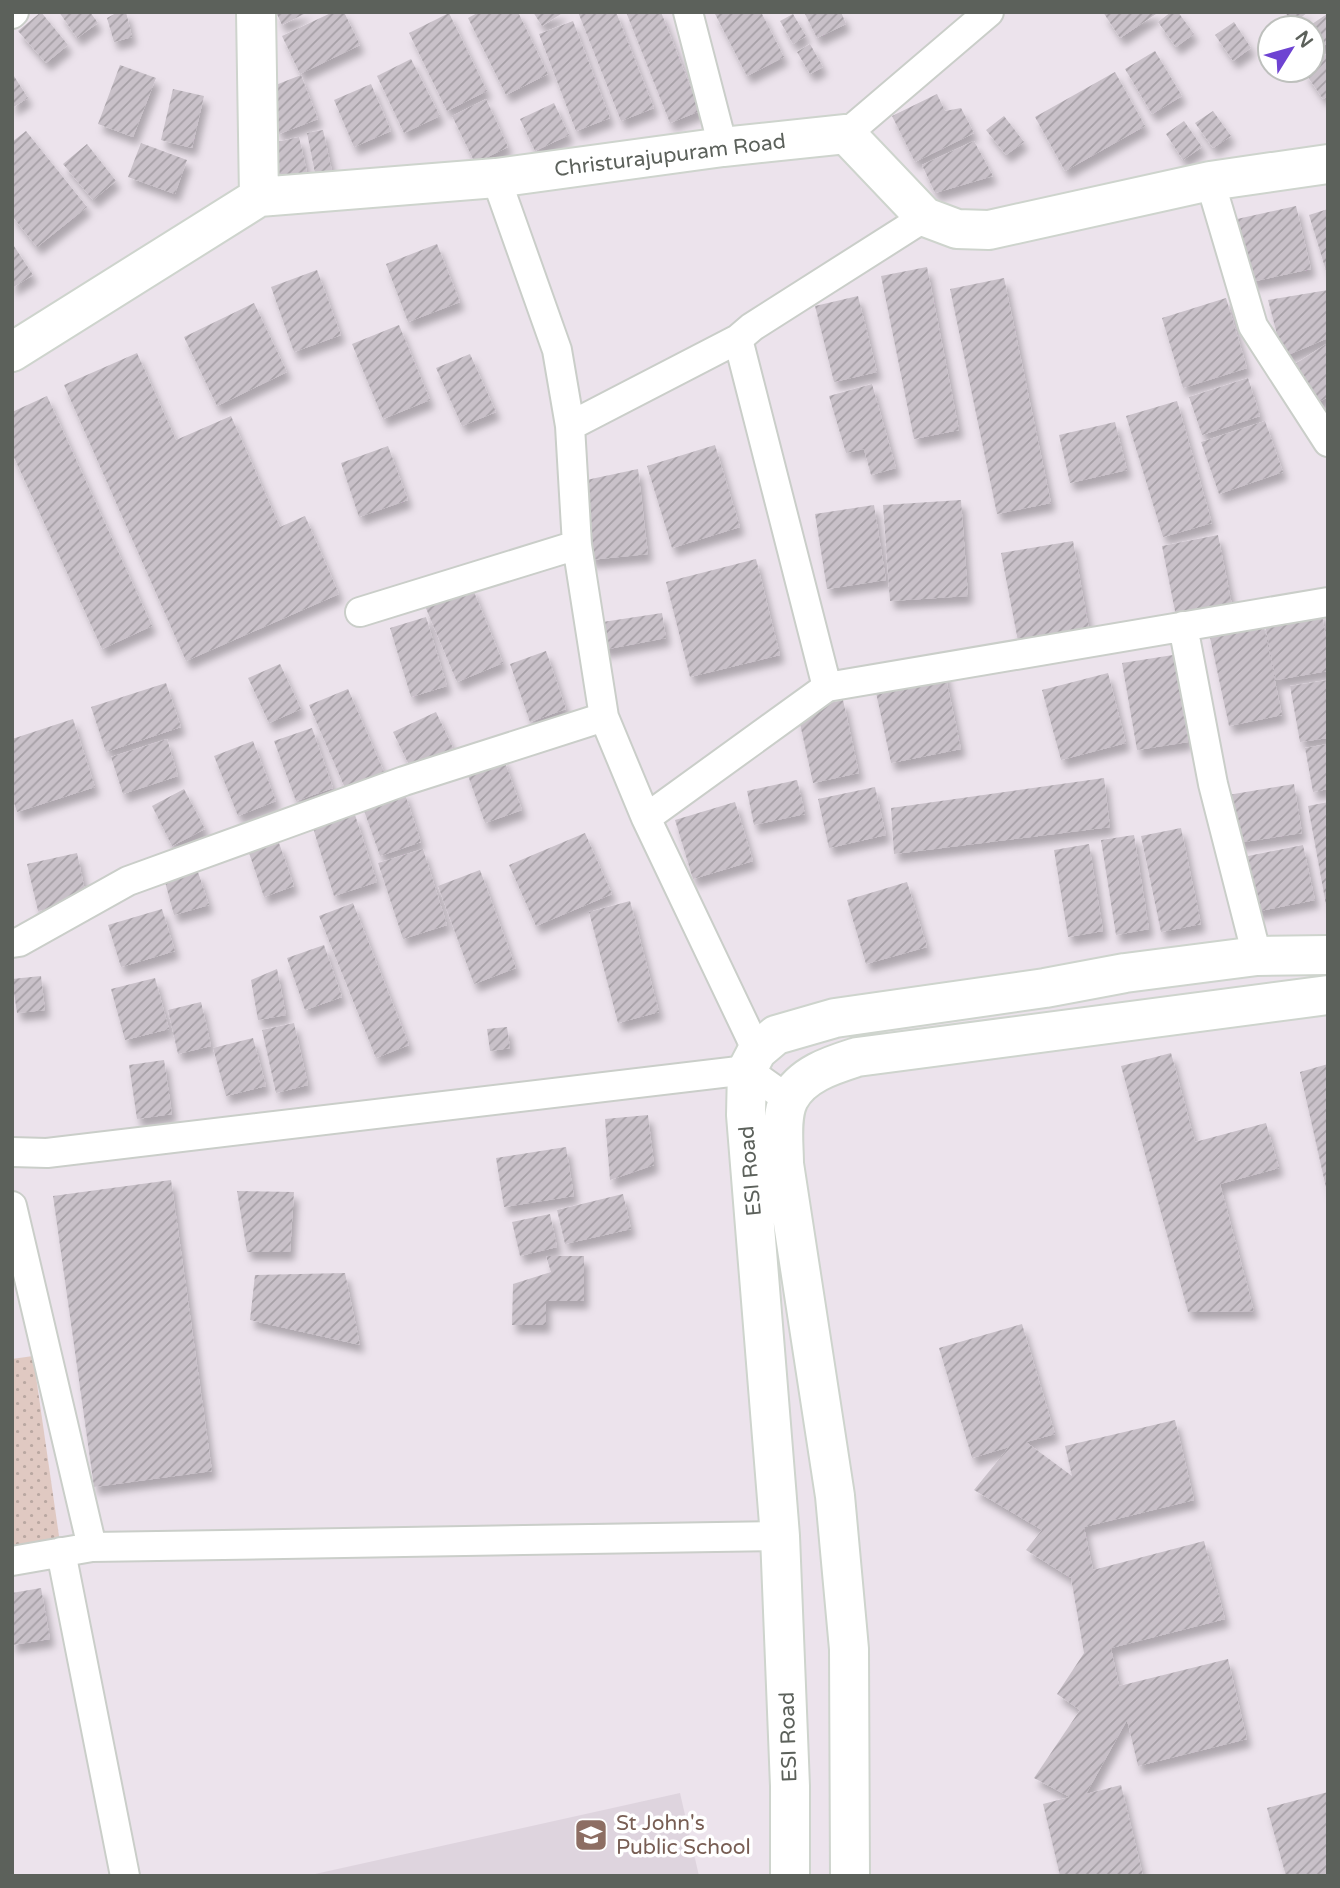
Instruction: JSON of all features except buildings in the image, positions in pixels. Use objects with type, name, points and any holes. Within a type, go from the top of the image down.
[{"type":"street","points":[[256,12],[259,197]]},
{"type":"street","points":[[688,12],[723,147]]},
{"type":"street","points":[[989,12],[846,134],[925,217],[957,229],[989,230],[1210,181],[1328,164]]},
{"type":"street","name":"Christurajupuram Road","points":[[12,352],[259,197],[496,178],[723,147],[846,134]]},
{"type":"street","points":[[496,178],[557,351],[570,426],[577,545],[604,717],[752,1061],[789,1100],[807,1079],[832,1065],[857,1057],[1328,995]]},
{"type":"street","points":[[1210,181],[1253,326],[1328,442]]},
{"type":"street","points":[[570,426],[738,339],[752,327],[925,217]]},
{"type":"street","points":[[738,339],[827,687]]},
{"type":"street","points":[[360,612],[577,545]]},
{"type":"street","points":[[646,818],[827,687],[1328,602]]},
{"type":"street","points":[[1183,626],[1213,783],[1257,956]]},
{"type":"street","points":[[12,943],[19,942],[128,881],[404,781],[604,717]]},
{"type":"street","points":[[12,1152],[47,1153],[752,1061],[776,1034],[835,1018],[1045,988],[1125,973],[1257,956],[1328,955]]},
{"type":"street","name":"ESI Road","points":[[752,1061],[746,1115],[780,1536],[790,1786],[790,1876]]},
{"type":"street","name":"ESI Road","points":[[789,1100],[784,1125],[784,1164],[835,1496],[849,1649],[849,1876]]},
{"type":"street","points":[[12,1206],[92,1547]]},
{"type":"street","points":[[12,1561],[92,1547],[780,1536]]},
{"type":"street","points":[[61,1552],[125,1876]]},
{"type":"shaded area","points":[[33,1356],[60,1543],[12,1547],[12,1359]]},
{"type":"shaded area","name":"St John's Public School","points":[[680,1793],[699,1876],[306,1876]]},
{"type":"place","name":"St John's Public School","points":[[591,1835]]}]
